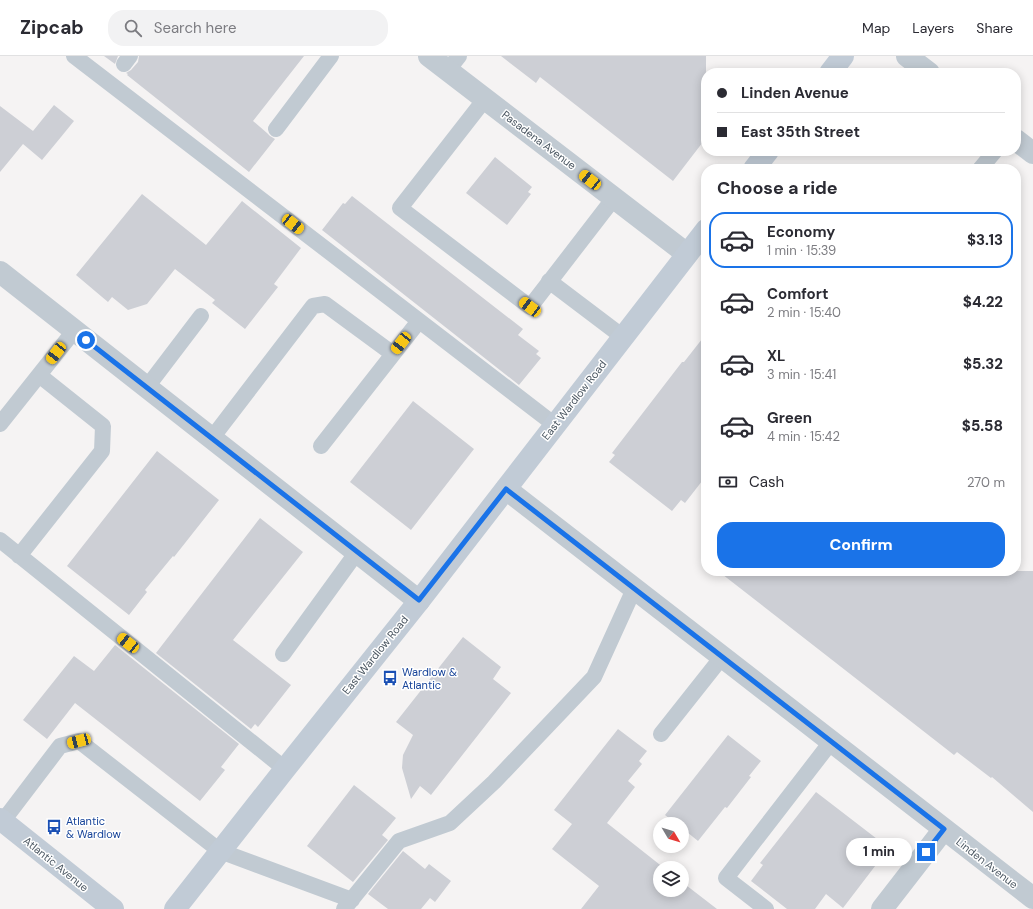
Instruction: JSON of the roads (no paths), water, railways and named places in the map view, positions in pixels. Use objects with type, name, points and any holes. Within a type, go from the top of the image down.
[{"type":"main road","points":[[834,68],[843,56]]},
{"type":"main road","points":[[758,164],[764,156]]},
{"type":"main road","name":"East Wardlow Road","points":[[175,909],[506,489],[701,236]]},
{"type":"main road","name":"Atlantic Avenue","points":[[1,820],[113,909]]},
{"type":"street","name":"Pasadena Avenue","points":[[429,56],[453,63],[485,99],[687,254]]},
{"type":"street","points":[[907,56],[923,68]]},
{"type":"street","points":[[1021,144],[1033,153]]},
{"type":"street","points":[[0,272],[419,600]]},
{"type":"street","name":"Linden Avenue","points":[[506,489],[1033,898]]},
{"type":"street","points":[[882,909],[944,829]]},
{"type":"lane","points":[[74,56],[555,425]]},
{"type":"lane","points":[[276,129],[331,56]]},
{"type":"lane","points":[[485,99],[400,208],[530,307],[614,198]]},
{"type":"lane","points":[[984,164],[991,156]]},
{"type":"lane","points":[[549,281],[623,337]]},
{"type":"lane","points":[[212,438],[313,306],[325,304],[393,354]]},
{"type":"lane","points":[[147,387],[201,316]]},
{"type":"lane","points":[[321,446],[419,321]]},
{"type":"lane","points":[[0,424],[74,331]]},
{"type":"lane","points":[[19,556],[102,451],[103,426],[39,375]]},
{"type":"lane","points":[[0,540],[285,769]]},
{"type":"lane","points":[[283,654],[357,552]]},
{"type":"lane","points":[[1,820],[60,746],[79,741],[220,851],[348,904],[399,840],[450,823],[494,782],[594,677],[634,589]]},
{"type":"lane","points":[[661,734],[722,657]]},
{"type":"lane","points":[[766,909],[726,878],[831,742]]},
{"type":"place","name":"Wardlow & Atlantic","points":[[390,678]]},
{"type":"place","name":"Atlantic & Wardlow","points":[[54,827]]}]
